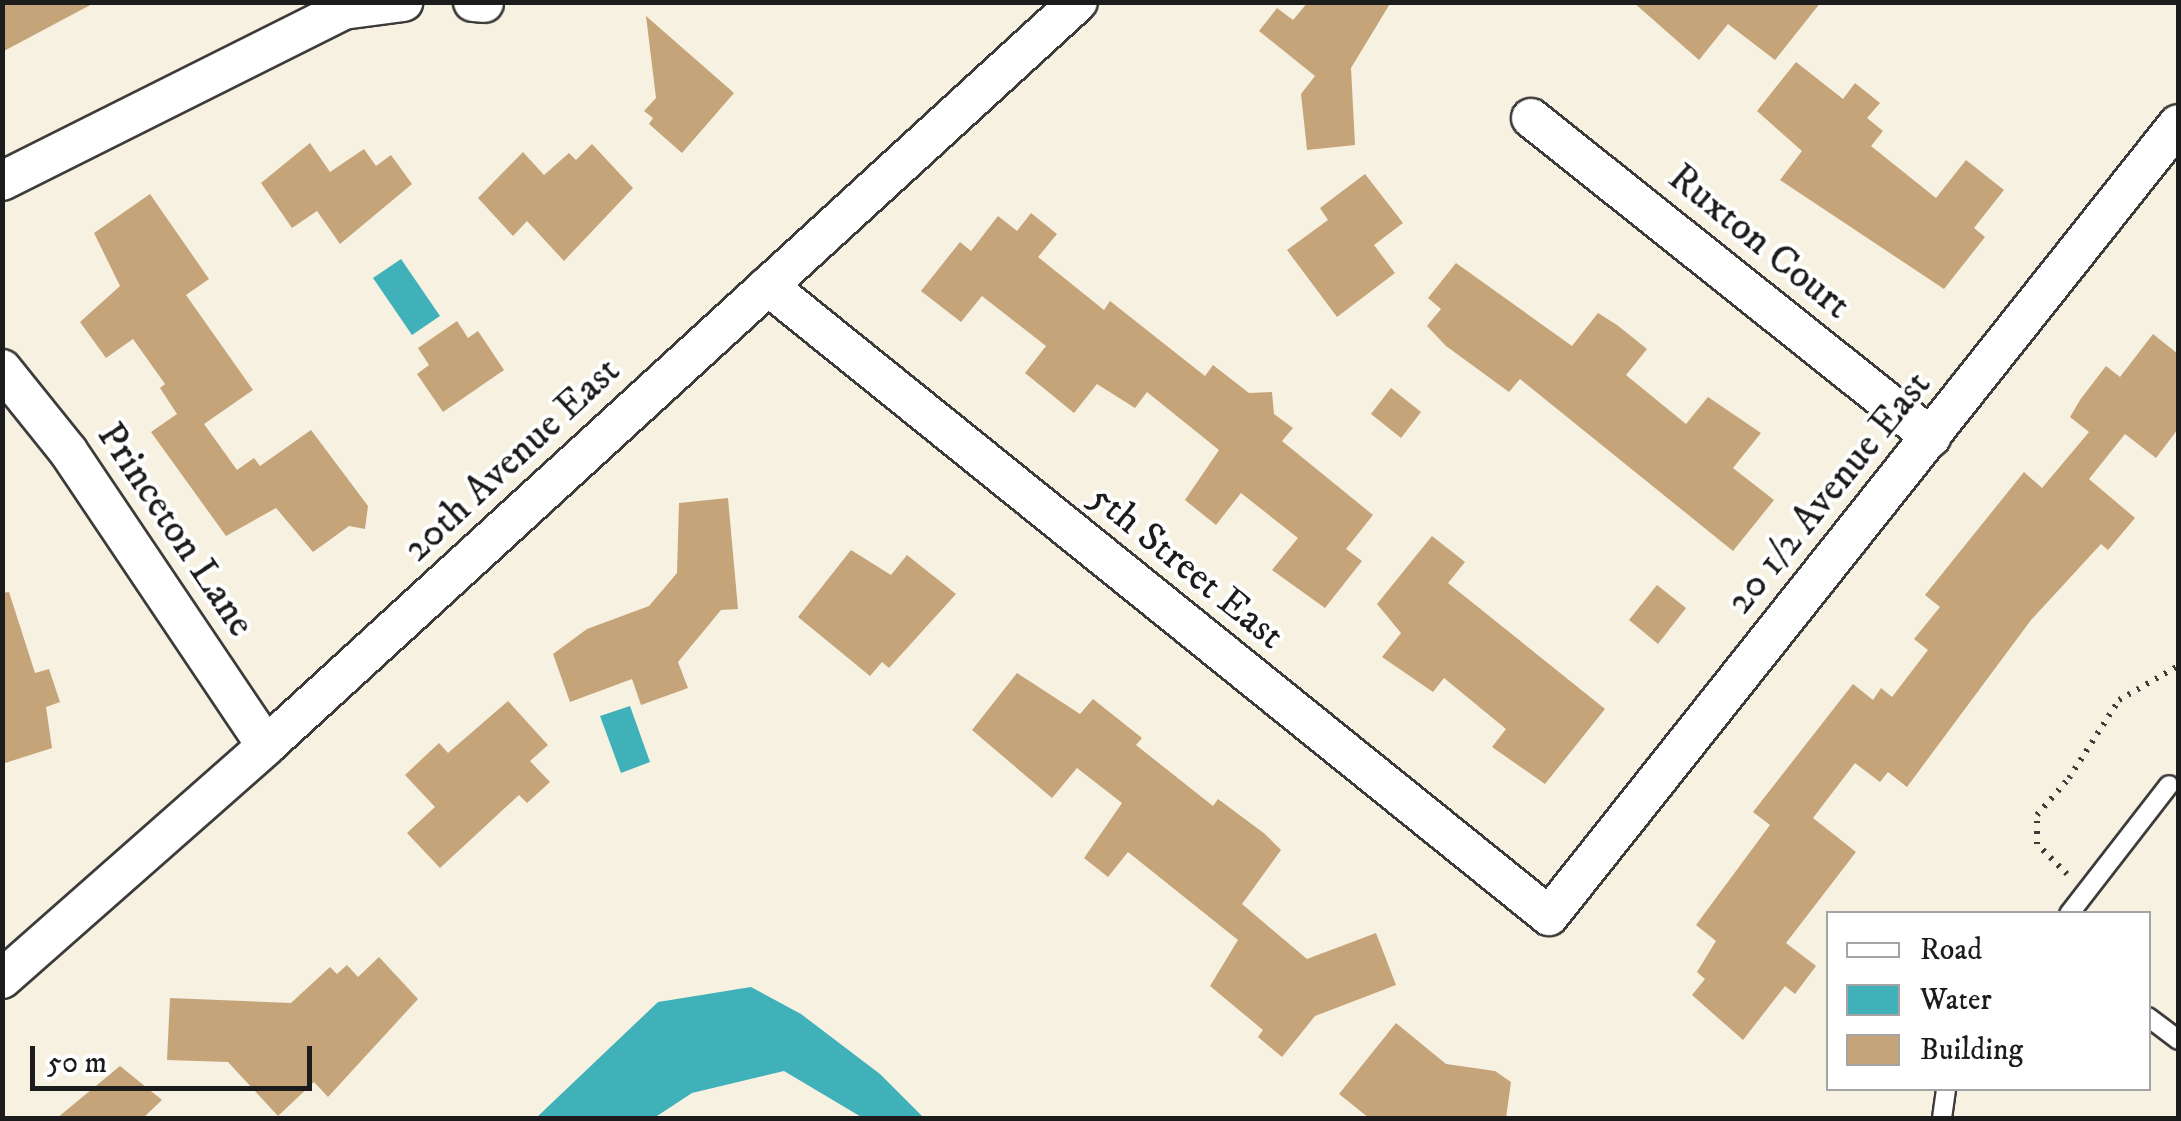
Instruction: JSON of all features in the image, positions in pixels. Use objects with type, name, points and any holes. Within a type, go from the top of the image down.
[{"type":"street","points":[[2,181],[343,10],[403,2]]},
{"type":"street","points":[[473,2],[484,3]]},
{"type":"street","name":"20th Avenue East","points":[[2,979],[266,746],[1078,2]]},
{"type":"street","name":"Ruxton Court","points":[[1530,118],[1931,437]]},
{"type":"street","name":"20 1/2 Avenue East","points":[[1548,916],[2178,124]]},
{"type":"street","name":"5th Street East","points":[[768,286],[1548,916]]},
{"type":"street","name":"Princeton Lane","points":[[2,369],[68,450],[266,746]]},
{"type":"lane","points":[[2071,911],[2169,785]]},
{"type":"lane","points":[[2151,1019],[2178,1040]]},
{"type":"lane","points":[[1942,1118],[1946,1091]]},
{"type":"path","points":[[2087,890],[2037,844],[2037,815],[2070,778],[2119,700],[2178,666]]},
{"type":"water","points":[[401,259],[440,316],[412,335],[373,278]]},
{"type":"water","points":[[630,706],[650,762],[621,773],[600,716]]},
{"type":"water","points":[[751,987],[801,1014],[880,1074],[924,1118],[863,1118],[784,1071],[692,1093],[654,1118],[536,1118],[658,1002]]},
{"type":"building","points":[[2,2],[96,2],[2,52]]},
{"type":"building","points":[[1308,2],[1391,2],[1351,68],[1355,145],[1307,150],[1301,94],[1315,76],[1259,31],[1277,8],[1293,20]]},
{"type":"building","points":[[1633,2],[1821,2],[1775,60],[1728,24],[1699,60]]},
{"type":"building","points":[[646,16],[734,93],[682,153],[649,124],[653,118],[644,111],[656,98]]},
{"type":"building","points":[[1796,62],[1843,99],[1855,83],[1880,103],[1867,118],[1883,131],[1871,146],[1936,198],[1966,160],[2004,190],[1974,228],[1985,237],[1944,289],[1780,180],[1802,151],[1757,111]]},
{"type":"building","points":[[310,143],[330,172],[364,149],[376,166],[391,155],[412,184],[340,244],[317,211],[292,228],[261,183]]},
{"type":"building","points":[[592,144],[633,188],[564,261],[527,221],[513,236],[478,198],[523,152],[544,175],[569,153],[576,160]]},
{"type":"building","points":[[1365,174],[1403,223],[1374,245],[1395,273],[1337,317],[1287,250],[1328,220],[1320,208]]},
{"type":"building","points":[[150,194],[209,279],[186,295],[253,390],[204,424],[237,470],[254,458],[260,466],[311,430],[368,506],[365,529],[349,526],[313,552],[276,508],[226,536],[151,432],[177,414],[160,388],[165,384],[133,339],[106,358],[80,322],[120,286],[94,233]]},
{"type":"building","points":[[1031,213],[1057,234],[1038,257],[1104,310],[1110,301],[1205,376],[1213,365],[1249,393],[1272,392],[1274,414],[1293,428],[1282,441],[1373,515],[1346,549],[1362,561],[1325,608],[1272,570],[1298,538],[1241,493],[1216,525],[1185,500],[1219,450],[1147,392],[1135,408],[1097,384],[1074,413],[1025,373],[1046,346],[982,296],[961,322],[921,291],[960,242],[971,251],[998,216],[1017,231]]},
{"type":"building","points":[[1456,263],[1572,346],[1598,313],[1617,325],[1647,349],[1626,375],[1686,424],[1708,397],[1761,433],[1733,468],[1774,500],[1733,551],[1520,379],[1509,392],[1446,346],[1427,326],[1441,309],[1428,298]]},
{"type":"building","points":[[457,321],[468,338],[478,331],[504,370],[443,412],[417,374],[429,365],[418,348]]},
{"type":"building","points":[[2153,334],[2178,354],[2178,429],[2156,458],[2125,434],[2089,479],[2135,518],[2108,550],[2101,544],[2031,620],[1907,787],[1888,772],[1880,782],[1855,763],[1813,818],[1856,852],[1786,943],[1816,966],[1795,994],[1785,986],[1743,1040],[1692,995],[1705,979],[1697,972],[1716,941],[1696,925],[1770,825],[1753,812],[1853,684],[1873,700],[1881,688],[1892,697],[1928,650],[1914,639],[1940,607],[1925,595],[2024,472],[2042,488],[2089,432],[2070,417],[2080,400],[2106,366],[2120,377]]},
{"type":"building","points":[[1391,388],[1421,412],[1401,438],[1371,414]]},
{"type":"building","points":[[728,498],[738,609],[721,610],[678,662],[688,688],[641,705],[632,679],[570,702],[553,654],[587,629],[649,606],[677,573],[679,503]]},
{"type":"building","points":[[1432,536],[1465,562],[1448,583],[1605,709],[1545,784],[1492,747],[1506,729],[1444,678],[1433,692],[1382,657],[1401,633],[1377,604]]},
{"type":"building","points":[[851,550],[891,575],[907,555],[956,594],[889,668],[882,662],[870,676],[798,617]]},
{"type":"building","points":[[1657,585],[1686,608],[1658,644],[1629,620]]},
{"type":"building","points":[[9,592],[35,673],[49,669],[60,702],[46,707],[52,748],[2,764],[2,593]]},
{"type":"building","points":[[1017,673],[1080,714],[1093,699],[1142,738],[1136,745],[1213,806],[1218,799],[1265,834],[1281,850],[1242,904],[1307,959],[1376,933],[1396,985],[1315,1016],[1282,1057],[1258,1037],[1263,1030],[1210,986],[1238,940],[1128,852],[1108,877],[1084,858],[1122,803],[1077,768],[1052,798],[972,730]]},
{"type":"building","points":[[508,701],[548,745],[530,761],[550,782],[527,803],[519,795],[440,868],[407,833],[435,807],[405,775],[439,743],[448,753]]},
{"type":"building","points":[[379,957],[418,999],[328,1097],[314,1082],[278,1116],[228,1062],[167,1060],[170,998],[291,1003],[330,967],[337,974],[347,965],[358,977]]},
{"type":"building","points":[[1396,1023],[1446,1064],[1495,1071],[1511,1082],[1506,1118],[1369,1118],[1339,1094]]},
{"type":"building","points":[[120,1066],[162,1100],[143,1118],[57,1118]]}]
